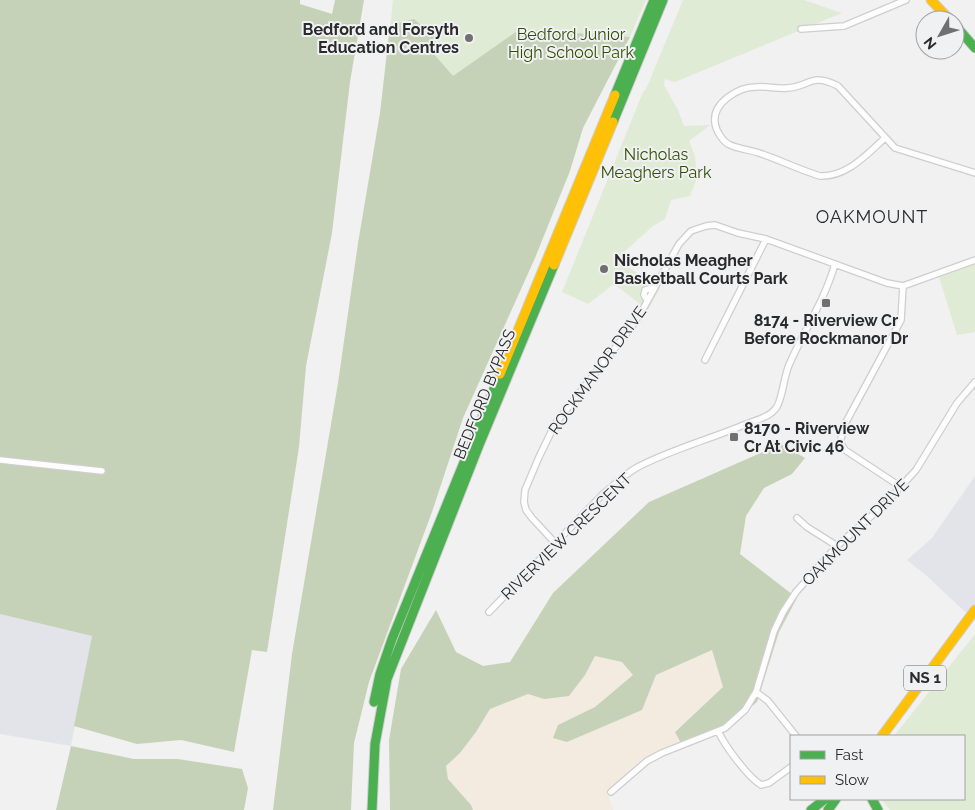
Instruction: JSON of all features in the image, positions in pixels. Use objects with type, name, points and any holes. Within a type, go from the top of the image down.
[{"type":"main road","name":"BEDFORD BYPASS","points":[[366,810],[366,777],[373,709],[380,674],[392,639],[654,0]]},
{"type":"main road","name":"BEDFORD BYPASS","points":[[372,810],[375,739],[379,711],[387,679],[479,445],[663,0]]},
{"type":"main road","points":[[931,0],[940,10]]},
{"type":"main road","points":[[965,36],[975,48]]},
{"type":"main road","name":"NS 1","points":[[883,735],[975,610]]},
{"type":"main road","points":[[811,810],[824,800]]},
{"type":"street","points":[[801,29],[844,26],[906,0]]},
{"type":"street","points":[[885,138],[851,167],[829,176],[820,176],[755,151],[728,144],[721,136],[716,125],[715,116],[722,102],[754,86],[786,88],[817,80],[827,80],[838,86],[895,148],[975,173]]},
{"type":"street","name":"ROCKMANOR DRIVE","points":[[556,544],[526,510],[524,502],[525,490],[555,424],[630,329],[679,244],[691,231],[715,225],[738,233],[766,239],[887,283],[903,286]]},
{"type":"street","points":[[705,360],[766,239]]},
{"type":"street","points":[[901,486],[845,450],[840,442],[845,424],[900,320],[903,286],[975,260]]},
{"type":"street","name":"RIVERVIEW CRESCENT","points":[[489,612],[603,494],[635,468],[751,422],[775,410],[779,404],[785,373],[818,309],[835,264]]},
{"type":"street","name":"OAKMOUNT DRIVE","points":[[611,792],[648,761],[662,753],[725,728],[745,710],[756,692],[768,650],[783,612],[807,578],[837,546],[885,504],[916,470],[956,403],[975,382]]},
{"type":"street","points":[[0,460],[102,471]]},
{"type":"street","points":[[797,518],[807,527],[837,546]]},
{"type":"street","points":[[756,692],[768,701],[795,735]]},
{"type":"street","points":[[718,731],[733,754],[755,781],[761,785],[769,784],[790,768]]},
{"type":"shaded area","points":[[975,476],[975,618],[963,610],[907,560],[932,538]]},
{"type":"shaded area","points":[[0,614],[92,636],[71,746],[0,734]]},
{"type":"shaded area","points":[[712,650],[723,687],[675,731],[683,747],[654,761],[609,797],[613,810],[473,810],[471,805],[448,779],[446,766],[460,753],[490,709],[528,694],[544,699],[585,675],[595,656],[622,662],[633,675],[595,707],[558,725],[616,720],[642,710],[656,675]]},
{"type":"green space","points":[[0,0],[300,0],[300,4],[332,14],[335,0],[364,0],[350,82],[332,233],[306,366],[299,447],[267,652],[252,650],[234,752],[181,740],[137,744],[74,726],[92,636],[0,614]]},
{"type":"green space","name":"Bedford Junior High School Park","points":[[393,0],[646,0],[630,37],[617,47],[601,87],[385,79]]},
{"type":"green space","name":"Nicholas Meaghers Park","points":[[683,0],[804,0],[842,13],[675,82],[665,79],[664,85],[678,110],[684,126],[710,125],[689,141],[695,156],[697,178],[690,196],[671,200],[665,219],[653,226],[624,252],[629,258],[628,267],[660,288],[648,310],[614,284],[588,304],[562,292],[643,92],[646,89]]},
{"type":"green space","points":[[414,19],[436,38],[433,53],[453,76],[520,29],[630,37],[583,128],[570,171],[535,258],[463,418],[432,512],[369,682],[354,743],[351,810],[273,810],[292,654],[338,383],[358,243],[380,113],[390,25]]},
{"type":"green space","points":[[975,262],[975,332],[957,335],[938,274]]},
{"type":"green space","points":[[781,444],[805,458],[792,474],[764,488],[746,516],[740,554],[797,598],[779,632],[757,702],[725,729],[683,747],[675,732],[723,687],[712,650],[656,675],[642,710],[567,742],[553,738],[558,725],[595,707],[633,675],[622,662],[595,656],[585,675],[569,696],[544,699],[528,694],[490,709],[460,753],[446,766],[448,779],[471,805],[473,810],[390,810],[389,740],[401,669],[436,610],[456,652],[483,666],[510,662],[553,593],[649,502]]},
{"type":"green space","points":[[975,634],[975,810],[890,810],[882,800],[965,800],[965,735],[895,735]]},
{"type":"green space","points":[[71,746],[134,759],[178,759],[242,769],[248,788],[244,810],[56,810]]},
{"type":"traffic: fast","points":[[615,95],[654,0]]},
{"type":"traffic: fast","points":[[613,122],[663,0]]},
{"type":"traffic: fast","points":[[965,36],[975,48]]},
{"type":"traffic: fast","points":[[372,810],[375,744],[387,679],[479,445],[554,265]]},
{"type":"traffic: fast","points":[[374,702],[380,674],[392,639],[500,374]]},
{"type":"traffic: fast","points":[[811,810],[824,800]]},
{"type":"traffic: fast","points":[[828,810],[835,800]]},
{"type":"traffic: fast","points":[[873,800],[878,810]]},
{"type":"traffic: slow","points":[[931,0],[940,10]]},
{"type":"traffic: slow","points":[[500,374],[615,95]]},
{"type":"traffic: slow","points":[[554,265],[613,122]]},
{"type":"traffic: slow","points":[[883,735],[975,610]]},
{"type":"place","name":"Bedford and Forsyth Education Centres","points":[[469,38]]},
{"type":"place","name":"Nicholas Meagher Basketball Courts Park","points":[[604,269]]},
{"type":"place","name":"8174 - Riverview Cr Before Rockmanor Dr","points":[[826,303]]},
{"type":"place","name":"8170 - Riverview Cr At Civic 46","points":[[734,437]]},
{"type":"district","name":"OAKMOUNT","points":[[872,217]]}]
